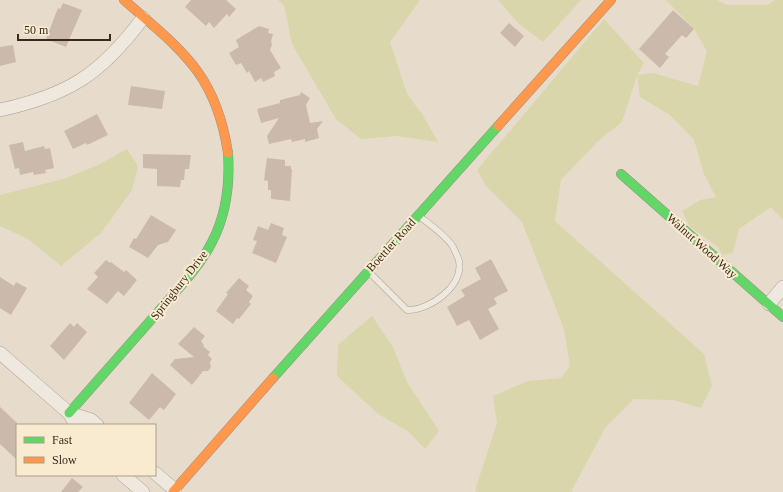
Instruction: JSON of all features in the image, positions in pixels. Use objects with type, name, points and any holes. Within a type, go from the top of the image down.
[{"type":"street","name":"Springbury Drive","points":[[69,413],[185,281],[212,242],[224,207],[229,178],[229,148],[225,127],[213,97],[198,70],[178,48],[124,0]]},
{"type":"street","name":"Boettler Road","points":[[174,491],[368,271],[611,0]]},
{"type":"street","points":[[0,110],[26,104],[63,90],[90,74],[114,52],[143,18]]},
{"type":"street","name":"Walnut Wood Way","points":[[621,174],[783,317]]},
{"type":"street","points":[[769,304],[783,287]]},
{"type":"street","points":[[0,353],[69,413],[75,424]]},
{"type":"street","points":[[69,413],[91,420],[96,424]]},
{"type":"street","points":[[156,474],[174,491]]},
{"type":"street","points":[[124,476],[143,492]]},
{"type":"lane","points":[[368,271],[407,310],[417,310],[435,302],[449,290],[458,275],[460,261],[452,245],[418,215]]},
{"type":"shaded area","points":[[278,0],[420,0],[390,42],[407,94],[422,114],[438,142],[397,136],[361,139],[336,119],[292,44],[284,5]]},
{"type":"shaded area","points":[[498,0],[581,0],[543,42],[518,23]]},
{"type":"shaded area","points":[[666,0],[717,0],[727,5],[767,5],[775,0],[783,0],[783,220],[771,207],[739,229],[733,253],[722,255],[718,247],[690,227],[682,211],[700,200],[716,197],[704,174],[694,140],[670,115],[640,97],[637,76],[622,122],[598,141],[561,180],[555,221],[704,354],[712,386],[701,408],[673,400],[634,399],[605,428],[571,492],[477,492],[475,490],[497,423],[493,396],[528,381],[561,378],[570,366],[564,329],[522,222],[486,186],[477,170],[604,19],[644,63],[637,75],[653,73],[698,86],[707,51],[694,29]]},
{"type":"shaded area","points":[[127,149],[138,166],[132,190],[101,233],[61,266],[28,239],[0,226],[0,195],[63,179],[98,165]]},
{"type":"shaded area","points":[[372,316],[393,347],[407,382],[439,431],[425,449],[408,431],[378,414],[337,376],[338,345]]},
{"type":"building","points":[[191,0],[226,0],[236,9],[229,17],[227,14],[214,28],[209,22],[206,26],[185,7]]},
{"type":"building","points":[[63,3],[82,10],[66,47],[46,39],[58,8],[60,9]]},
{"type":"building","points":[[673,10],[694,29],[686,38],[682,35],[665,54],[669,57],[660,68],[639,49]]},
{"type":"building","points":[[509,23],[524,36],[515,47],[500,33]]},
{"type":"building","points":[[259,26],[269,29],[268,33],[273,34],[270,50],[281,68],[274,72],[275,76],[263,82],[261,78],[255,82],[249,71],[247,73],[241,63],[236,65],[229,53],[239,47],[236,40]]},
{"type":"building","points":[[13,45],[16,62],[0,66],[0,47]]},
{"type":"building","points":[[131,86],[165,91],[162,109],[128,105]]},
{"type":"building","points":[[301,92],[310,98],[306,105],[310,123],[323,121],[317,129],[319,138],[305,142],[305,139],[292,142],[291,139],[269,144],[267,136],[279,118],[261,123],[257,109],[280,103],[280,100],[300,95]]},
{"type":"building","points":[[97,114],[108,135],[87,145],[86,143],[73,149],[64,131]]},
{"type":"building","points":[[23,142],[25,151],[44,146],[45,149],[50,148],[54,168],[45,170],[46,173],[34,175],[33,172],[20,175],[19,168],[15,169],[9,145]]},
{"type":"building","points":[[143,154],[191,155],[189,169],[185,169],[184,180],[181,180],[180,187],[157,186],[157,169],[143,168]]},
{"type":"building","points":[[267,158],[285,160],[285,166],[291,166],[290,201],[271,199],[271,190],[268,190],[268,181],[264,180]]},
{"type":"building","points":[[151,215],[176,230],[168,242],[158,245],[148,258],[129,247],[134,238],[136,239]]},
{"type":"building","points":[[271,223],[284,228],[282,235],[287,237],[276,263],[252,253],[257,241],[253,240],[258,226],[268,230]]},
{"type":"building","points":[[491,259],[508,291],[494,298],[497,304],[488,309],[499,329],[480,340],[469,320],[457,326],[447,307],[465,296],[461,290],[481,279],[475,268]]},
{"type":"building","points":[[106,260],[124,272],[126,270],[137,280],[124,296],[118,291],[107,304],[87,289],[98,277],[94,273]]},
{"type":"building","points":[[0,277],[14,286],[16,282],[27,288],[11,315],[0,308]]},
{"type":"building","points":[[239,278],[249,286],[246,290],[253,296],[249,302],[251,304],[233,324],[216,311],[228,294],[226,293]]},
{"type":"building","points":[[70,323],[74,327],[77,323],[87,332],[64,360],[50,346]]},
{"type":"building","points":[[194,327],[205,336],[201,341],[204,345],[203,346],[210,352],[208,355],[212,359],[210,362],[211,367],[208,371],[203,371],[192,385],[170,365],[175,359],[194,357],[178,344]]},
{"type":"building","points":[[152,373],[176,394],[164,410],[160,407],[149,420],[129,403]]},
{"type":"building","points":[[0,407],[17,423],[16,459],[0,444]]},
{"type":"building","points":[[72,478],[83,487],[78,492],[61,492]]},
{"type":"traffic: fast","points":[[273,378],[498,126]]},
{"type":"traffic: fast","points":[[69,413],[180,287],[207,252],[217,232],[224,210],[228,187],[228,153]]},
{"type":"traffic: fast","points":[[621,174],[783,317]]},
{"type":"traffic: slow","points":[[124,0],[179,49],[193,65],[215,102],[228,153]]},
{"type":"traffic: slow","points":[[498,126],[611,0]]},
{"type":"traffic: slow","points":[[173,492],[273,378]]}]
